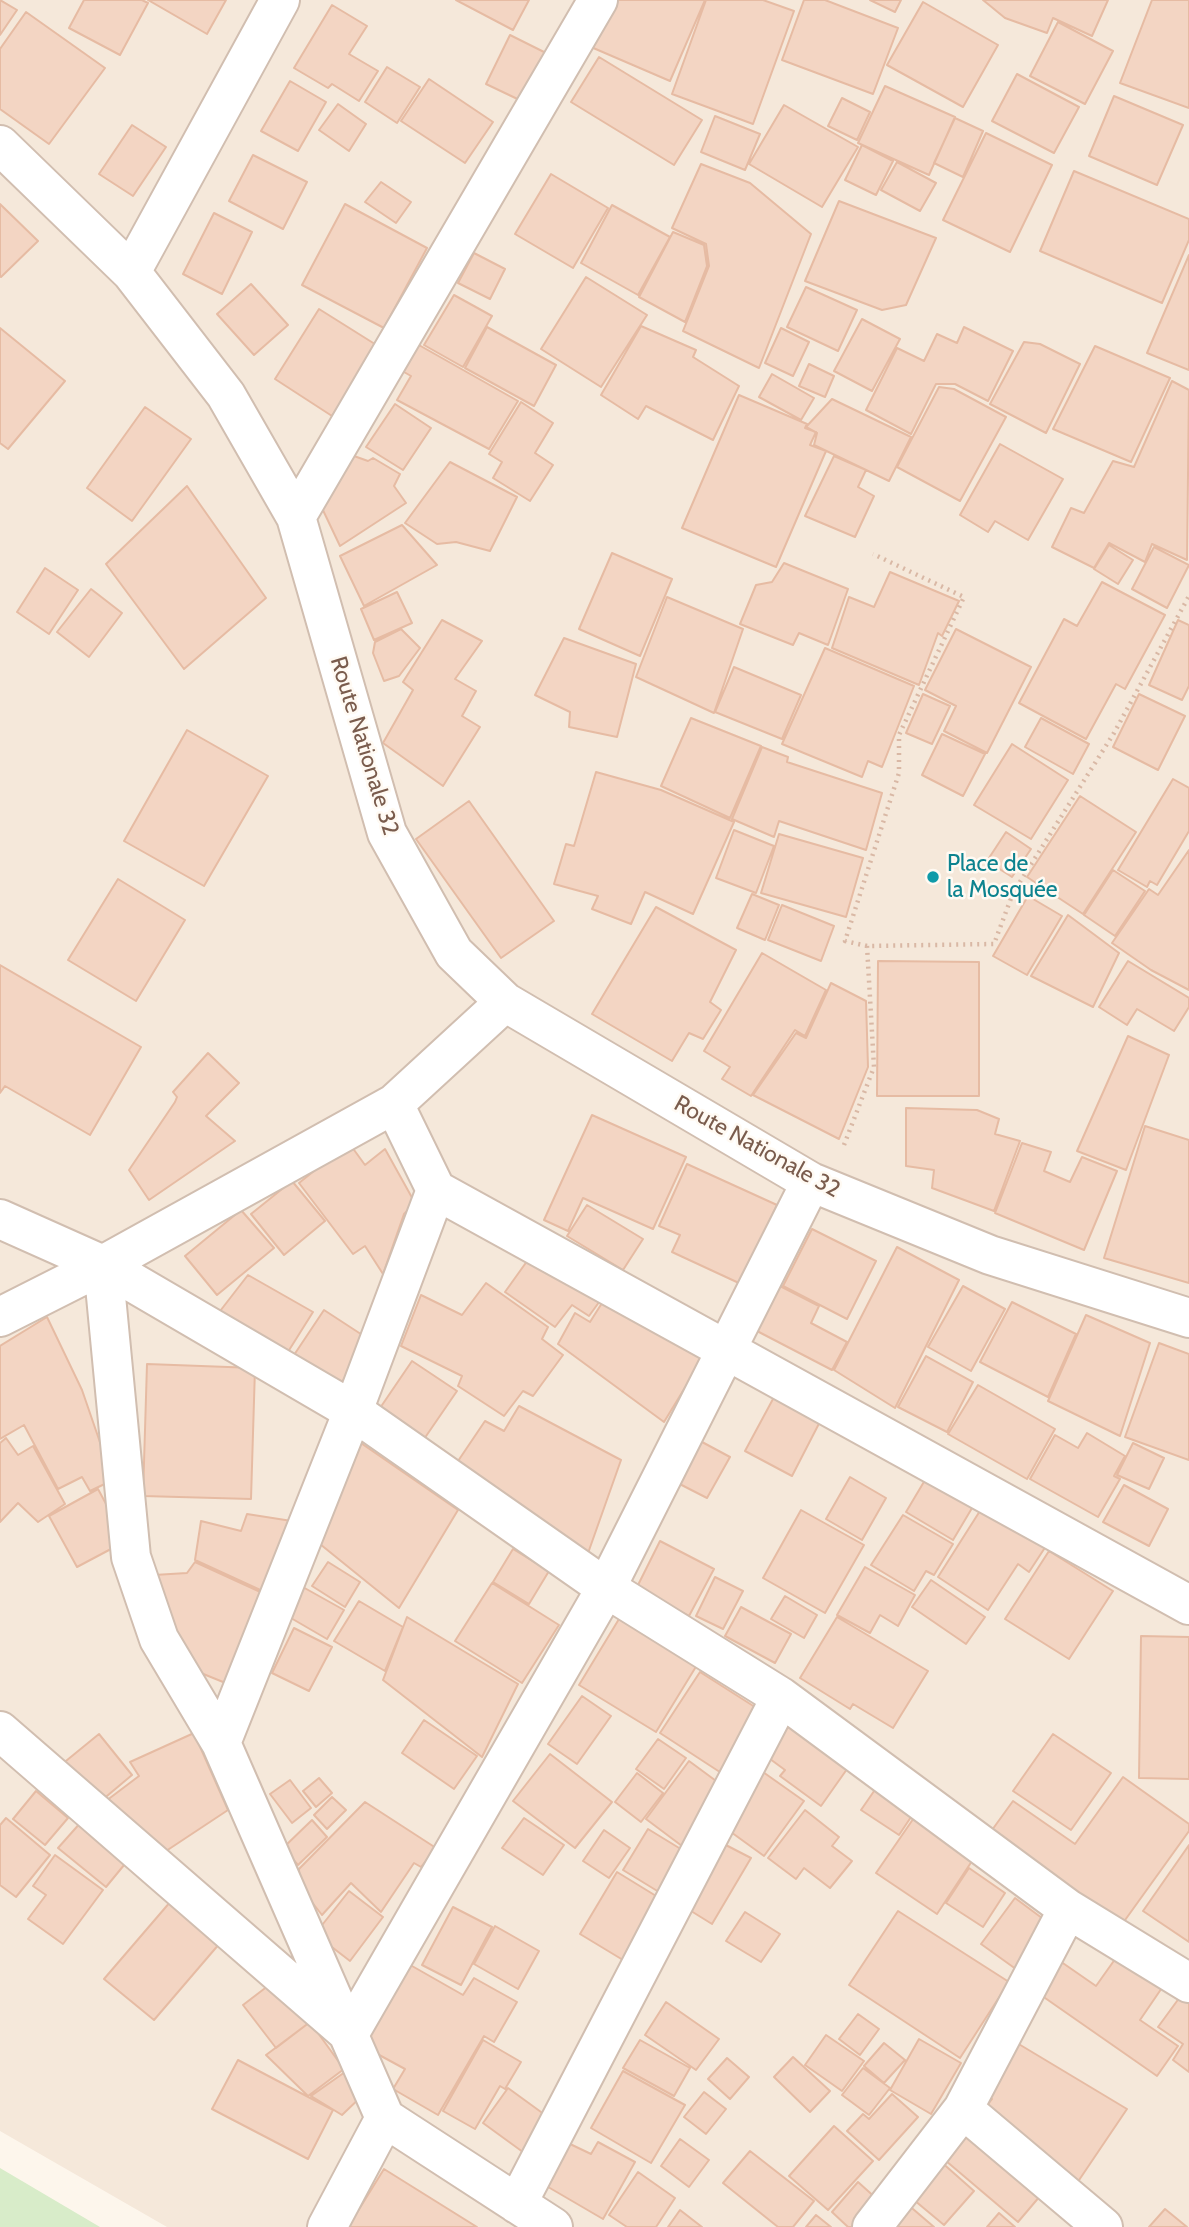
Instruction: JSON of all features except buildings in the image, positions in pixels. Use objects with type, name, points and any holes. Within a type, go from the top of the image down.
[{"type":"street","points":[[131,272],[280,0]]},
{"type":"street","points":[[296,517],[598,0]]},
{"type":"street","name":"Route Nationale 32","points":[[0,145],[131,272],[226,395],[296,517],[387,833],[454,953],[505,1002],[818,1185],[990,1255],[1189,1318]]},
{"type":"street","points":[[0,1317],[103,1265],[394,1104],[505,1002]]},
{"type":"street","points":[[394,1104],[436,1190],[728,1348],[1189,1605]]},
{"type":"street","points":[[349,2034],[606,1588],[728,1348],[818,1185]]},
{"type":"street","points":[[221,1743],[353,1411],[436,1190]]},
{"type":"street","points":[[0,1219],[103,1265],[353,1411],[606,1588],[781,1697],[1068,1909],[1189,1983]]},
{"type":"street","points":[[103,1265],[131,1557],[159,1639],[221,1743],[385,2118],[553,2227]]},
{"type":"street","points":[[517,2204],[781,1697]]},
{"type":"street","points":[[0,1731],[349,2034]]},
{"type":"street","points":[[872,2227],[962,2109],[1068,1909]]},
{"type":"street","points":[[962,2109],[1103,2227]]},
{"type":"street","points":[[327,2227],[385,2118]]},
{"type":"path","points":[[873,554],[964,597],[899,735],[899,773],[845,941],[867,946],[994,944],[1013,893],[1114,733],[1189,596]]},
{"type":"path","points":[[818,1185],[874,1067],[867,946]]},
{"type":"shaded area","points":[[0,0],[1189,0],[1189,2227],[167,2227],[0,2131]]},
{"type":"green space","points":[[0,2168],[100,2227],[0,2227]]},
{"type":"place","name":"Place de la Mosquée","points":[[933,877]]}]
